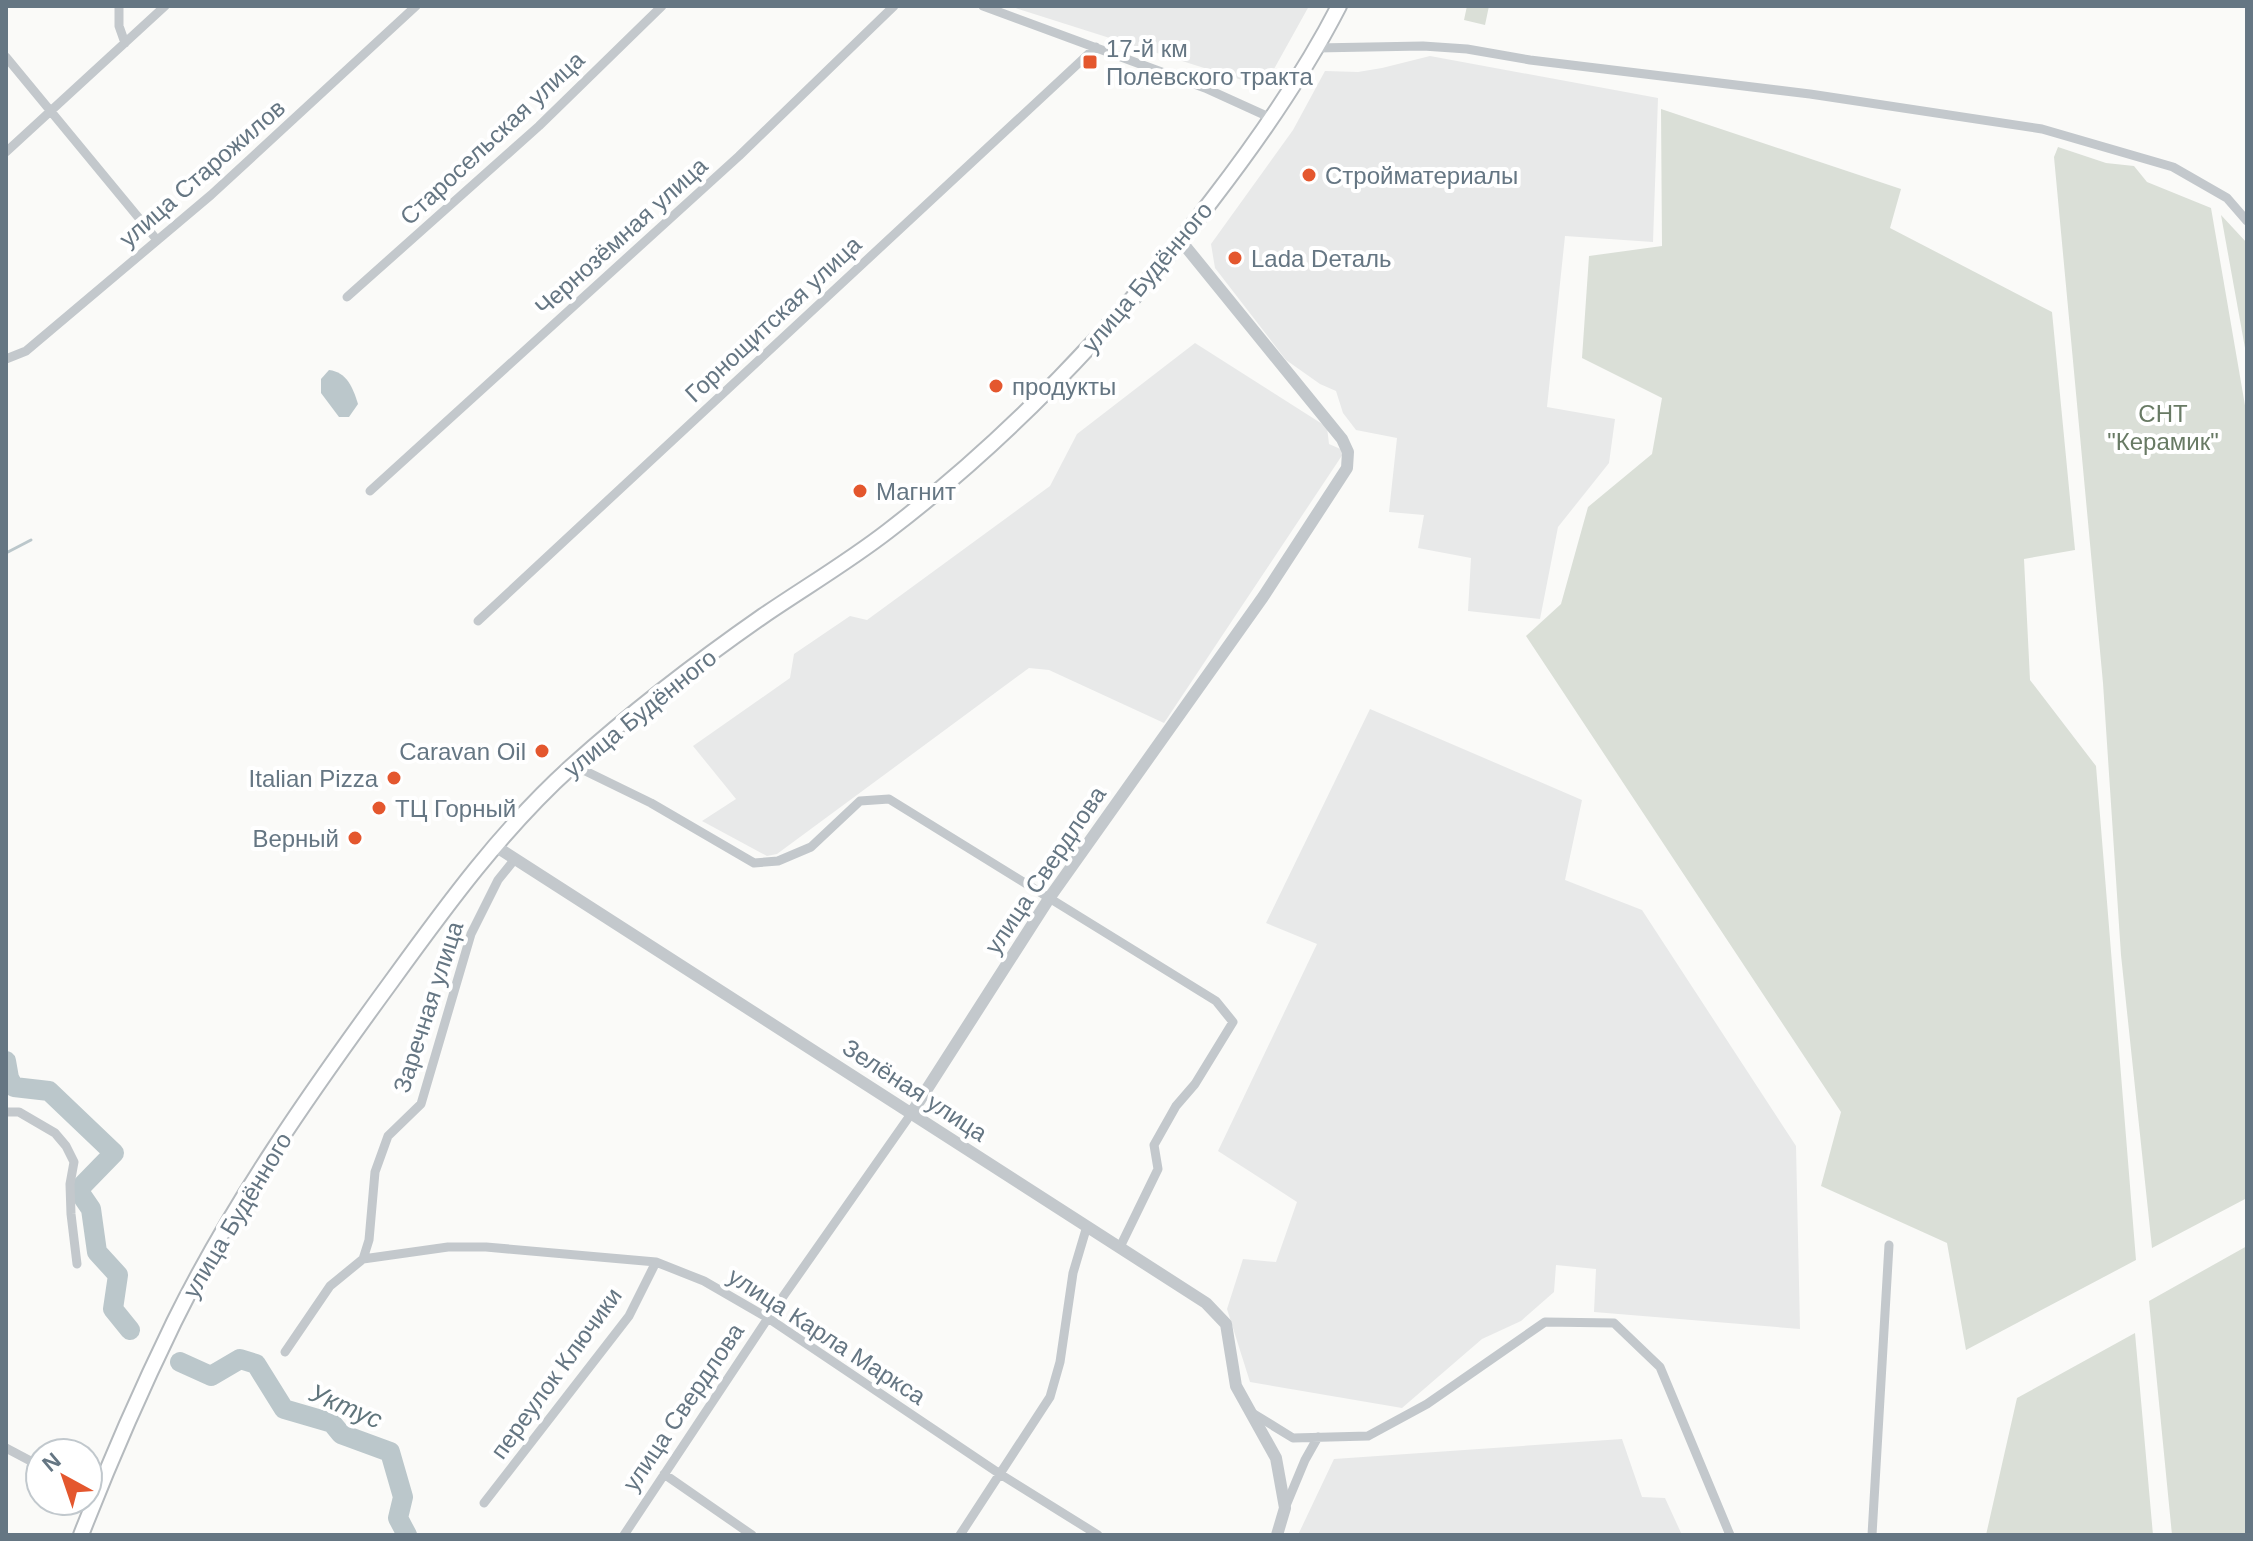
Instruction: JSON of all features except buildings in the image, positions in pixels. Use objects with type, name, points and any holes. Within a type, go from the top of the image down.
[{"type":"main road","name":"улица Будённого","points":[[104,1468],[175,1320],[249,1189],[349,1039],[427,931],[495,846],[573,765],[659,694],[759,619],[883,535],[999,440],[1130,305],[1181,241],[1273,119],[1339,6]]},
{"type":"street","points":[[119,6],[119,26],[125,43]]},
{"type":"street","points":[[6,152],[165,6]]},
{"type":"street","name":"улица Старожилов","points":[[6,359],[26,351],[211,195],[416,6]]},
{"type":"street","name":"Старосельская улица","points":[[347,297],[539,126],[662,6]]},
{"type":"street","name":"Чернозёмная улица","points":[[370,491],[739,156],[894,6]]},
{"type":"street","points":[[983,6],[1205,88],[1273,119]]},
{"type":"street","points":[[1316,48],[1423,46],[1467,49],[1530,60],[1810,94],[2042,129],[2173,167],[2227,198],[2247,221]]},
{"type":"street","name":"Горнощитская улица","points":[[478,621],[1096,47]]},
{"type":"street","points":[[6,57],[157,240]]},
{"type":"street","name":"улица Свердлова","points":[[624,1535],[768,1318],[911,1114],[1050,897],[1263,597],[1347,468],[1348,452],[1342,439],[1181,241]]},
{"type":"street","points":[[573,765],[651,803],[754,863],[778,861],[811,847],[860,801],[889,799],[1216,1001],[1233,1022],[1195,1084],[1176,1106],[1154,1145],[1158,1169],[1120,1247]]},
{"type":"street","name":"Зелёная улица","points":[[495,846],[1206,1303],[1226,1324],[1236,1386],[1276,1458],[1285,1508]]},
{"type":"street","name":"Заречная улица","points":[[363,1259],[369,1240],[375,1172],[388,1136],[421,1104],[471,934],[498,880],[515,859]]},
{"type":"street","points":[[6,1112],[19,1112],[55,1133],[74,1162],[70,1199],[77,1264]]},
{"type":"street","points":[[960,1535],[1050,1397],[1060,1362],[1073,1273],[1087,1226]]},
{"type":"street","points":[[1872,1535],[1889,1245]]},
{"type":"street","name":"улица Карла Маркса","points":[[363,1259],[448,1247],[486,1247],[656,1262],[704,1281],[768,1318],[1000,1474],[1098,1535]]},
{"type":"street","points":[[285,1352],[330,1286],[363,1259]]},
{"type":"street","name":"переулок Ключики","points":[[484,1503],[629,1316],[656,1262]]},
{"type":"street","points":[[1254,1414],[1293,1438],[1368,1436],[1427,1404],[1545,1322],[1614,1323],[1660,1367],[1730,1535]]},
{"type":"street","points":[[1277,1535],[1305,1460],[1318,1437]]},
{"type":"street","points":[[6,1448],[24,1458]]},
{"type":"street","points":[[664,1474],[752,1535]]},
{"type":"shaded area","points":[[1009,6],[1309,6],[1264,87]]},
{"type":"shaded area","points":[[1430,56],[1658,98],[1653,242],[1565,236],[1547,407],[1615,419],[1609,463],[1558,527],[1540,619],[1468,611],[1471,558],[1418,548],[1424,515],[1389,512],[1397,438],[1356,430],[1343,413],[1336,391],[1320,384],[1286,360],[1215,268],[1211,244],[1293,130],[1325,71],[1358,72]]},
{"type":"shaded area","points":[[1195,343],[1327,427],[1329,444],[1345,451],[1164,723],[1049,670],[1029,668],[777,854],[767,856],[702,821],[736,799],[693,746],[790,678],[794,654],[850,616],[867,620],[1050,486],[1077,434]]},
{"type":"shaded area","points":[[329,370],[345,377],[354,392],[358,404],[349,417],[339,417],[321,393],[321,379]]},
{"type":"shaded area","points":[[1370,709],[1582,800],[1565,880],[1642,910],[1796,1146],[1800,1329],[1594,1312],[1596,1269],[1556,1265],[1554,1292],[1521,1321],[1482,1339],[1402,1408],[1250,1382],[1227,1309],[1243,1259],[1276,1262],[1297,1202],[1218,1151],[1317,944],[1266,923]]},
{"type":"shaded area","points":[[1622,1439],[1642,1497],[1665,1498],[1682,1535],[1298,1535],[1334,1459]]},
{"type":"green space","points":[[1467,6],[1489,6],[1485,25],[1464,20]]},
{"type":"green space","points":[[1661,109],[1901,189],[1890,228],[2052,312],[2075,550],[2024,559],[2030,680],[2096,766],[2136,1260],[1966,1350],[1947,1243],[1821,1186],[1841,1112],[1526,636],[1561,604],[1588,507],[1652,454],[1662,398],[1582,358],[1589,256],[1662,246]]},
{"type":"green space","name":"СНТ \"Керамик\"","points":[[2058,147],[2106,163],[2134,166],[2147,182],[2211,208],[2247,417],[2247,1198],[2152,1248],[2121,955],[2103,683],[2054,157]]},
{"type":"green space","points":[[2221,215],[2247,243],[2247,359]]},
{"type":"green space","points":[[2247,1246],[2247,1535],[2172,1535],[2149,1301]]},
{"type":"green space","points":[[2135,1333],[2153,1535],[1986,1535],[2017,1398]]},
{"type":"waterway","points":[[6,553],[31,540]]},
{"type":"waterway","name":"Уктус","points":[[6,1061],[14,1087],[49,1091],[114,1153],[78,1190],[91,1209],[97,1252],[118,1275],[113,1309],[130,1330]]},
{"type":"waterway","name":"Уктус","points":[[180,1362],[211,1376],[240,1359],[256,1364],[284,1409],[332,1423],[341,1434],[390,1452],[403,1497],[398,1518],[407,1535]]},
{"type":"place","name":"17-й км Полевского тракта","points":[[1090,62]]},
{"type":"place","name":"Стройматериалы","points":[[1309,175]]},
{"type":"place","name":"Lada Dеталь","points":[[1235,258]]},
{"type":"place","name":"продукты","points":[[996,386]]},
{"type":"place","name":"Магнит","points":[[860,491]]},
{"type":"place","name":"Caravan Oil","points":[[542,751]]},
{"type":"place","name":"Italian Pizza","points":[[394,778]]},
{"type":"place","name":"ТЦ Горный","points":[[379,808]]},
{"type":"place","name":"Верный","points":[[355,838]]}]
